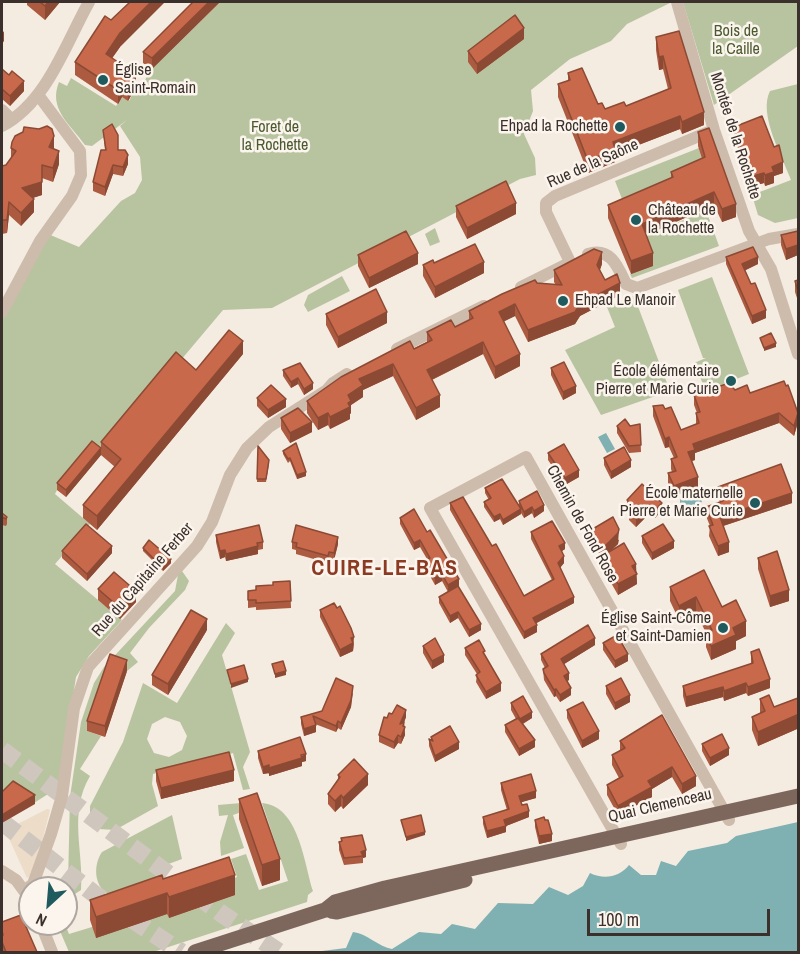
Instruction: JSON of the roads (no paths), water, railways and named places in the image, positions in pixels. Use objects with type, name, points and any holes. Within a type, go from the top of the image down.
[{"type":"main road","name":"Quai Clemenceau","points":[[195,952],[325,910],[335,902],[618,840],[798,796]]},
{"type":"main road","name":"Quai Clemenceau","points":[[726,815],[798,802]]},
{"type":"street","points":[[2,110],[7,123],[39,96],[89,2]]},
{"type":"street","name":"Montée de la Rochette","points":[[677,2],[714,130],[750,231],[771,269],[798,354]]},
{"type":"street","points":[[2,312],[40,241],[72,196],[81,175],[80,151],[39,96]]},
{"type":"street","name":"Rue de la Saône","points":[[570,262],[546,212],[546,203],[555,196],[714,130]]},
{"type":"street","points":[[385,356],[591,253],[599,252],[609,255],[616,261],[626,284],[637,288],[757,243],[798,234]]},
{"type":"street","name":"Rue du Capitaine Ferber","points":[[36,876],[62,796],[74,708],[88,667],[197,546],[212,522],[230,475],[247,448],[269,427],[354,371]]},
{"type":"street","name":"Chemin de Fond Rose","points":[[618,840],[430,508],[526,457],[726,815]]},
{"type":"street","points":[[2,871],[18,886]]},
{"type":"street","points":[[46,936],[52,952]]},
{"type":"water","points":[[606,433],[615,449],[607,453],[598,437]]},
{"type":"water","points":[[698,492],[702,502],[686,508],[684,503],[680,503],[680,499]]},
{"type":"water","points":[[798,822],[798,952],[314,952],[346,948],[353,932],[392,949],[419,932],[441,934],[452,924],[475,929],[498,903],[533,904],[549,887],[568,895],[583,886],[590,873],[606,877],[616,875],[629,865],[641,875],[656,875],[661,861],[676,866],[688,851],[727,843],[736,836]]},
{"type":"tunnel","points":[[2,750],[222,914],[279,952]]},
{"type":"tunnel","points":[[2,822],[97,896],[181,952]]},
{"type":"place","name":"Église Saint-Romain","points":[[103,80]]},
{"type":"place","name":"Ehpad la Rochette","points":[[620,127]]},
{"type":"place","name":"Château de la Rochette","points":[[636,220]]},
{"type":"place","name":"Ehpad Le Manoir","points":[[563,301]]},
{"type":"place","name":"École élémentaire Pierre et Marie Curie","points":[[731,381]]},
{"type":"place","name":"École maternelle Pierre et Marie Curie","points":[[755,503]]},
{"type":"place","name":"Église Saint-Côme et Saint-Damien","points":[[723,628]]},
{"type":"district","name":"CUIRE-LE-BAS","points":[[385,569]]},
{"type":"park label","name":"Bois de la Caille","points":[[736,41]]},
{"type":"park label","name":"Foret de la Rochette","points":[[275,137]]}]
